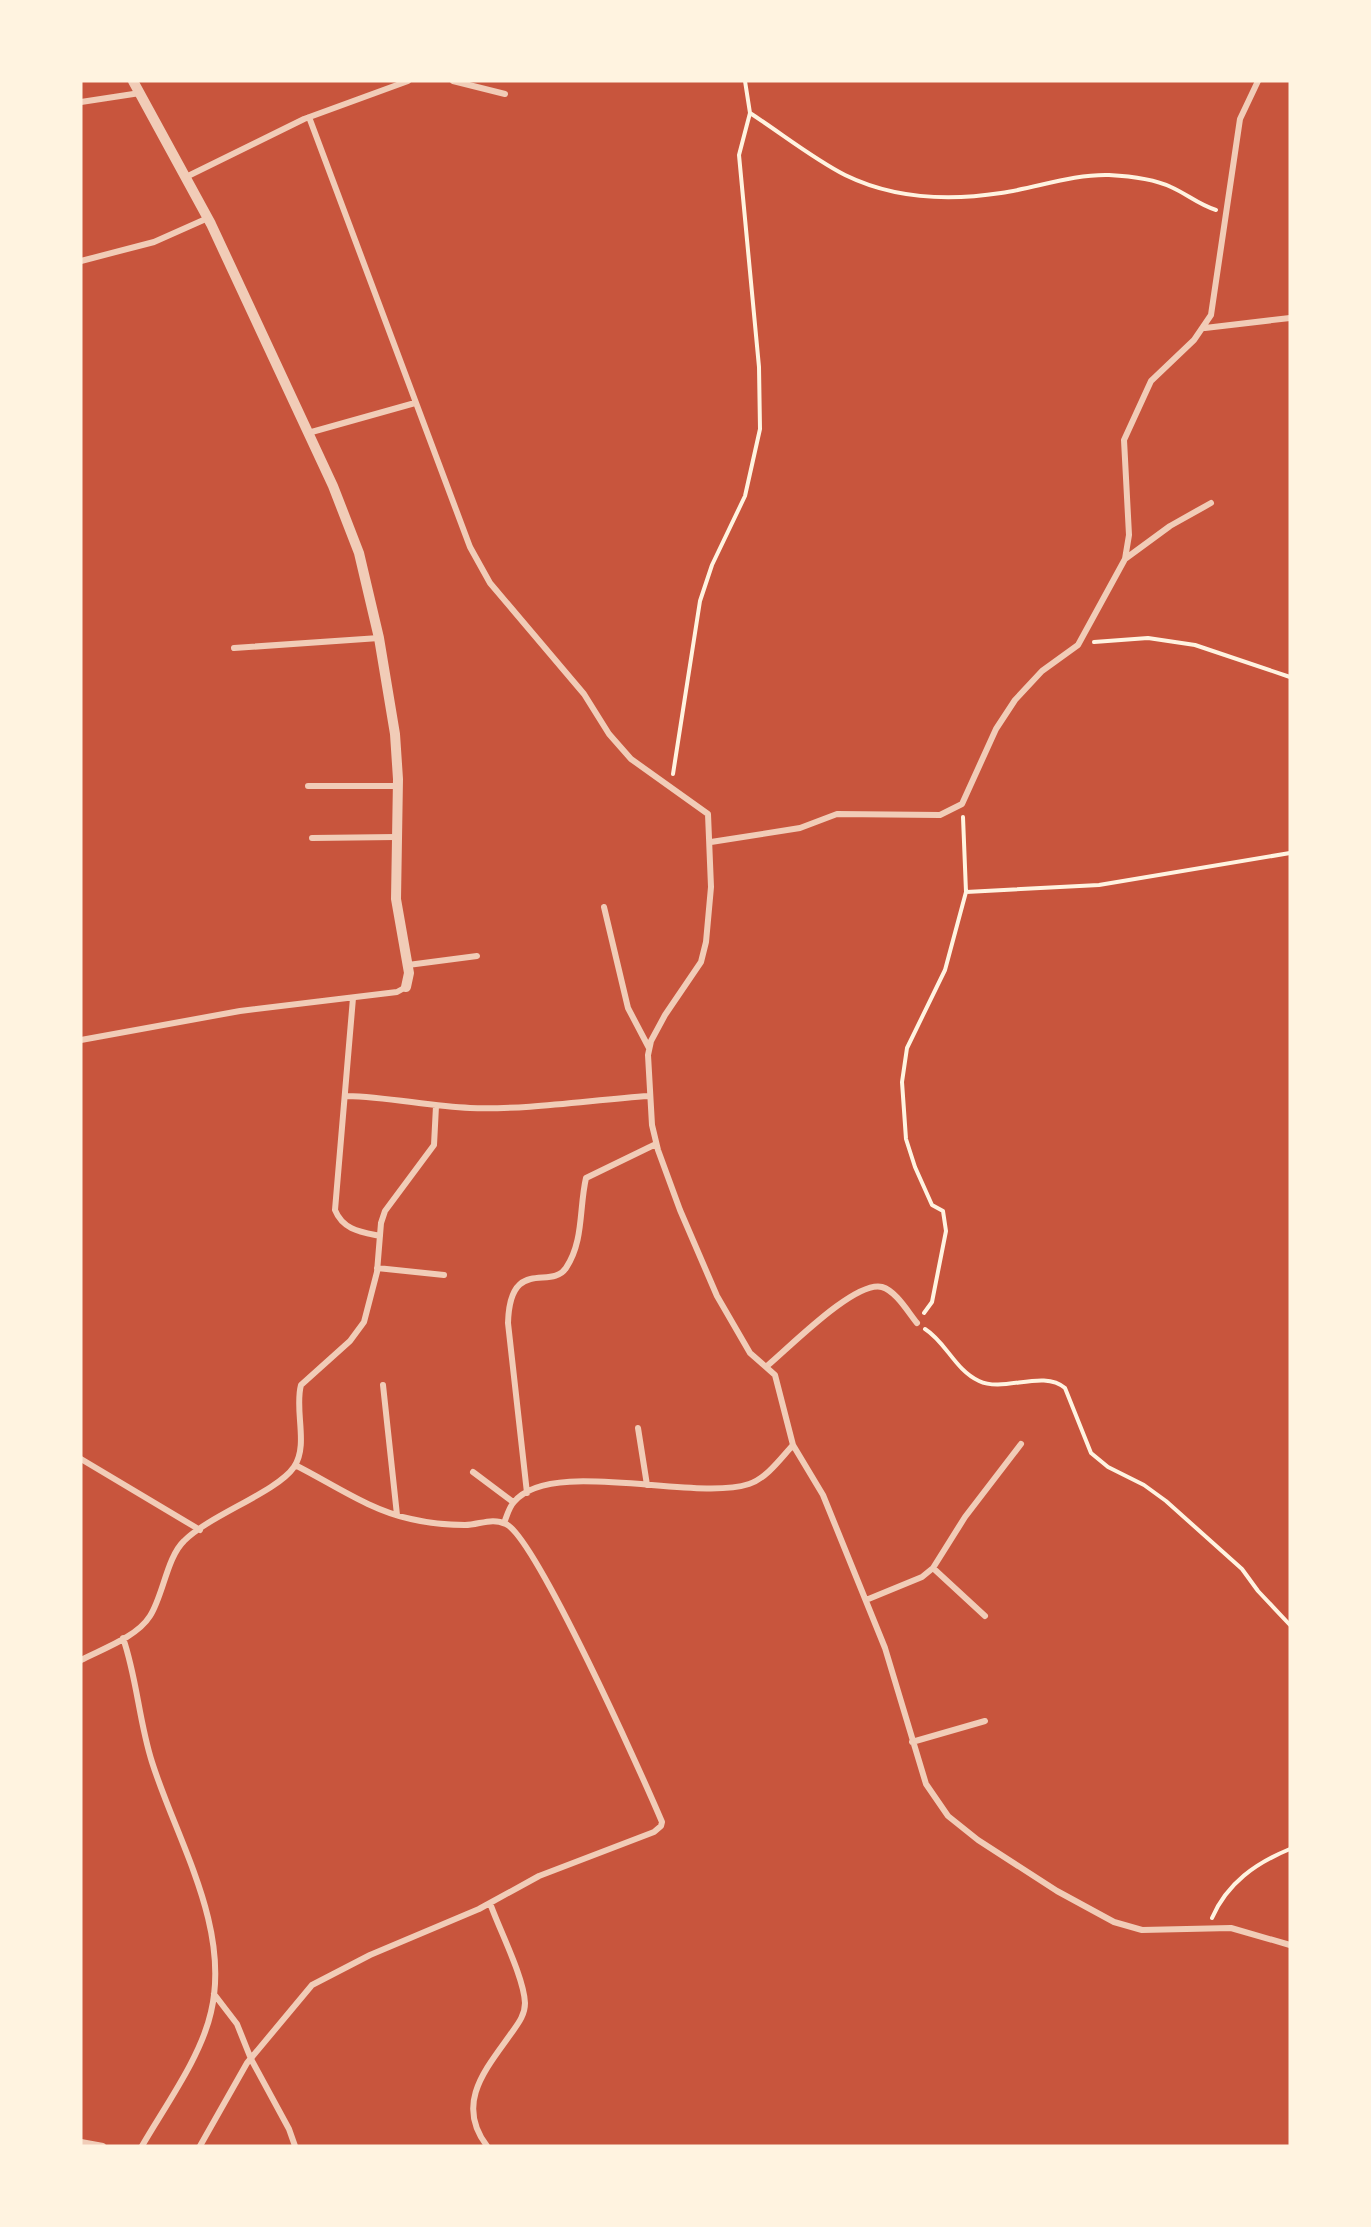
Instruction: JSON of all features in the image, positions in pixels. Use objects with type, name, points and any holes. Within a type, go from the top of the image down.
[{"type":"street","points":[[81,1040],[240,1011],[397,992],[406,987],[409,980],[398,920],[396,837],[398,786],[395,734],[379,638],[359,553],[333,486],[208,218],[133,81]]},
{"type":"street","points":[[186,177],[309,117],[408,81]]},
{"type":"street","points":[[453,81],[505,94]]},
{"type":"street","points":[[711,842],[800,828],[837,814],[940,815],[962,804],[985,749],[1015,700],[1042,671],[1078,645],[1125,559],[1129,535],[1124,440],[1151,381],[1204,328],[1211,315],[1240,119],[1258,81]]},
{"type":"street","points":[[81,102],[140,93]]},
{"type":"street","points":[[309,117],[470,547],[490,583],[577,685],[609,734],[631,759],[708,814],[711,842],[709,922],[701,962],[665,1015],[649,1048],[649,1096],[656,1144],[680,1210],[717,1296],[750,1353],[775,1375],[793,1445],[823,1495],[885,1648],[926,1784],[948,1816],[978,1840],[1057,1891],[1114,1922],[1142,1930],[1231,1928],[1290,1945]]},
{"type":"street","points":[[81,261],[154,242],[208,218]]},
{"type":"street","points":[[1204,328],[1290,318]]},
{"type":"street","points":[[307,433],[415,403]]},
{"type":"street","points":[[1125,559],[1170,526],[1211,503]]},
{"type":"street","points":[[234,648],[379,638]]},
{"type":"street","points":[[308,786],[398,786]]},
{"type":"street","points":[[312,838],[396,837]]},
{"type":"street","points":[[604,907],[628,1008],[649,1048]]},
{"type":"street","points":[[408,965],[477,956]]},
{"type":"street","points":[[353,998],[335,1210],[339,1220],[351,1229],[380,1236]]},
{"type":"street","points":[[346,1096],[373,1097],[436,1106],[511,1107],[649,1096]]},
{"type":"street","points":[[81,1660],[137,1630],[150,1618],[183,1542],[284,1478],[295,1465],[299,1449],[301,1385],[342,1349],[364,1322],[377,1268],[385,1211],[434,1145],[436,1106]]},
{"type":"street","points":[[527,1493],[508,1323],[510,1298],[519,1285],[538,1276],[557,1276],[565,1270],[576,1247],[583,1213],[586,1178],[656,1144]]},
{"type":"street","points":[[377,1268],[444,1275]]},
{"type":"street","points":[[767,1366],[847,1297],[873,1286],[884,1288],[917,1323]]},
{"type":"street","points":[[383,1385],[397,1515]]},
{"type":"street","points":[[638,1428],[647,1485]]},
{"type":"street","points":[[866,1600],[922,1577],[933,1568],[965,1518],[1021,1444]]},
{"type":"street","points":[[504,1522],[513,1502],[527,1493],[569,1482],[596,1481],[715,1487],[751,1484],[772,1468],[793,1445]]},
{"type":"street","points":[[81,1459],[200,1530]]},
{"type":"street","points":[[200,2146],[251,2059],[312,1985],[370,1955],[489,1903],[539,1876],[654,1832],[662,1822],[566,1619],[525,1542],[504,1522],[445,1524],[397,1515],[370,1506],[295,1465]]},
{"type":"street","points":[[473,1472],[513,1502]]},
{"type":"street","points":[[933,1568],[985,1616]]},
{"type":"street","points":[[123,1638],[151,1762],[206,1915],[215,1976],[211,2012],[201,2042],[142,2146]]},
{"type":"street","points":[[912,1742],[985,1721]]},
{"type":"street","points":[[487,2146],[474,2119],[473,2095],[486,2066],[522,2018],[525,2003],[519,1979],[489,1903]]},
{"type":"street","points":[[213,1994],[237,2024],[251,2059],[289,2128],[295,2146]]},
{"type":"street","points":[[81,2142],[103,2146]]},
{"type":"path","points":[[672,787],[700,601],[712,565],[745,496],[760,429],[759,367],[739,155],[750,113],[745,81]]},
{"type":"path","points":[[750,113],[845,175],[902,195],[971,197],[1028,189],[1083,177],[1109,175],[1148,180],[1171,187],[1212,209],[1226,211]]},
{"type":"path","points":[[1078,645],[1148,638],[1195,645],[1290,677]]},
{"type":"path","points":[[962,804],[966,892],[945,970],[907,1048],[902,1082],[906,1139],[915,1167],[932,1204],[943,1211],[946,1231],[932,1302],[917,1323],[931,1332],[952,1359],[979,1381],[1006,1385],[1036,1381],[1059,1383],[1065,1388],[1091,1454],[1108,1467],[1144,1485],[1166,1501],[1242,1569],[1258,1591],[1290,1625]]},
{"type":"path","points":[[966,892],[1100,885],[1290,853]]},
{"type":"path","points":[[1206,1929],[1233,1885],[1252,1867],[1290,1849]]}]
